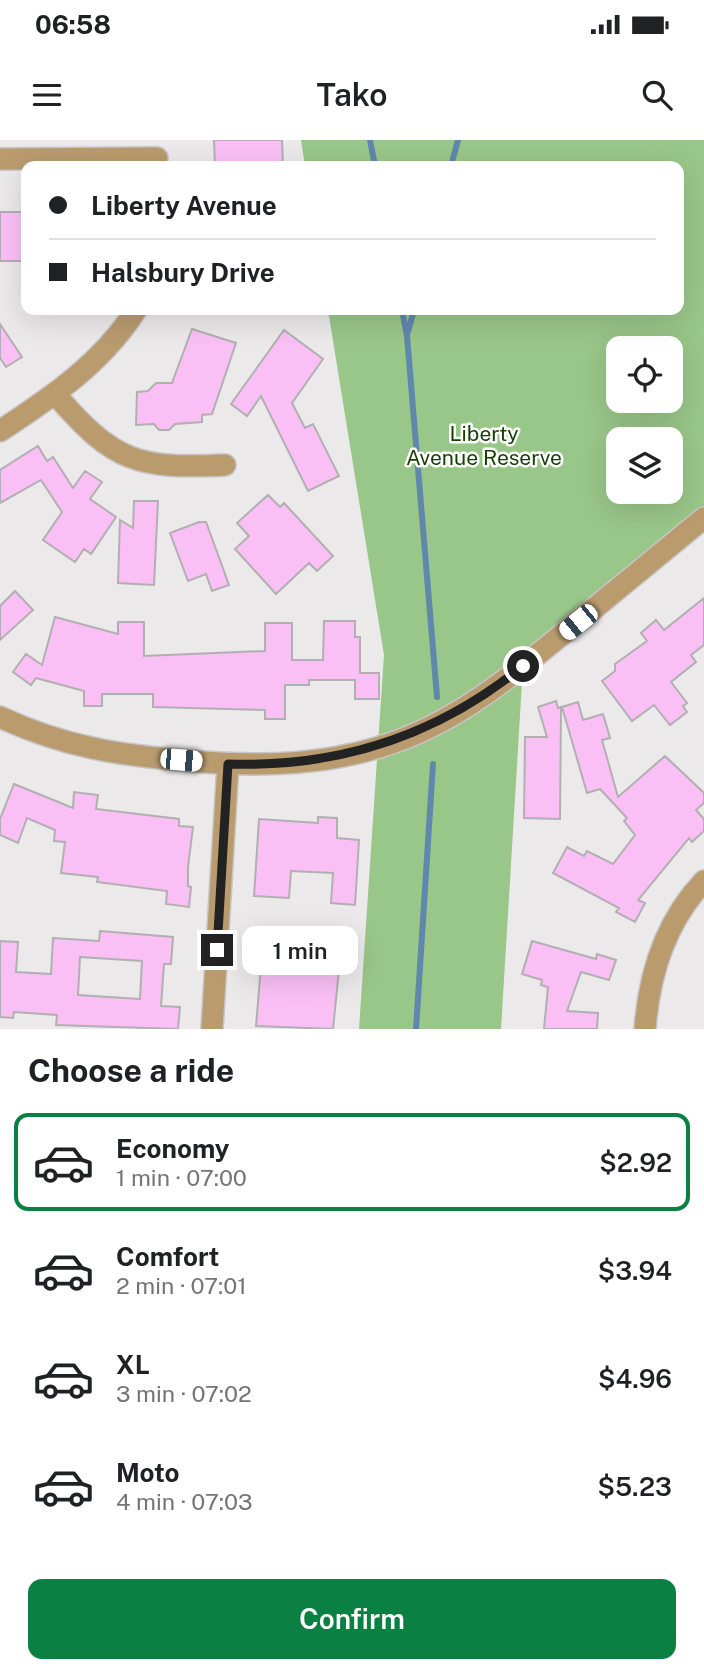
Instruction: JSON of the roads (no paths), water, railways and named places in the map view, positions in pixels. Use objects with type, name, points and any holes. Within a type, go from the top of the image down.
[{"type":"street","points":[[0,159],[157,155]]},
{"type":"street","points":[[0,431],[55,395],[102,355],[132,315]]},
{"type":"street","points":[[55,395],[93,436],[121,454],[163,467],[225,465]]},
{"type":"street","points":[[0,718],[64,743],[107,753],[228,764],[286,765],[343,756],[401,740],[445,719],[495,689],[704,518]]},
{"type":"street","points":[[212,1029],[228,764]]},
{"type":"street","points":[[645,1029],[647,1000],[659,954],[676,919],[704,881]]},
{"type":"waterway","points":[[370,140],[374,161]]},
{"type":"waterway","points":[[452,161],[458,140]]},
{"type":"waterway","points":[[403,315],[407,336],[437,697]]},
{"type":"waterway","points":[[408,332],[413,315]]},
{"type":"waterway","points":[[416,1029],[433,764]]},
{"type":"park label","name":"Liberty Avenue Reserve","points":[[484,445]]}]
